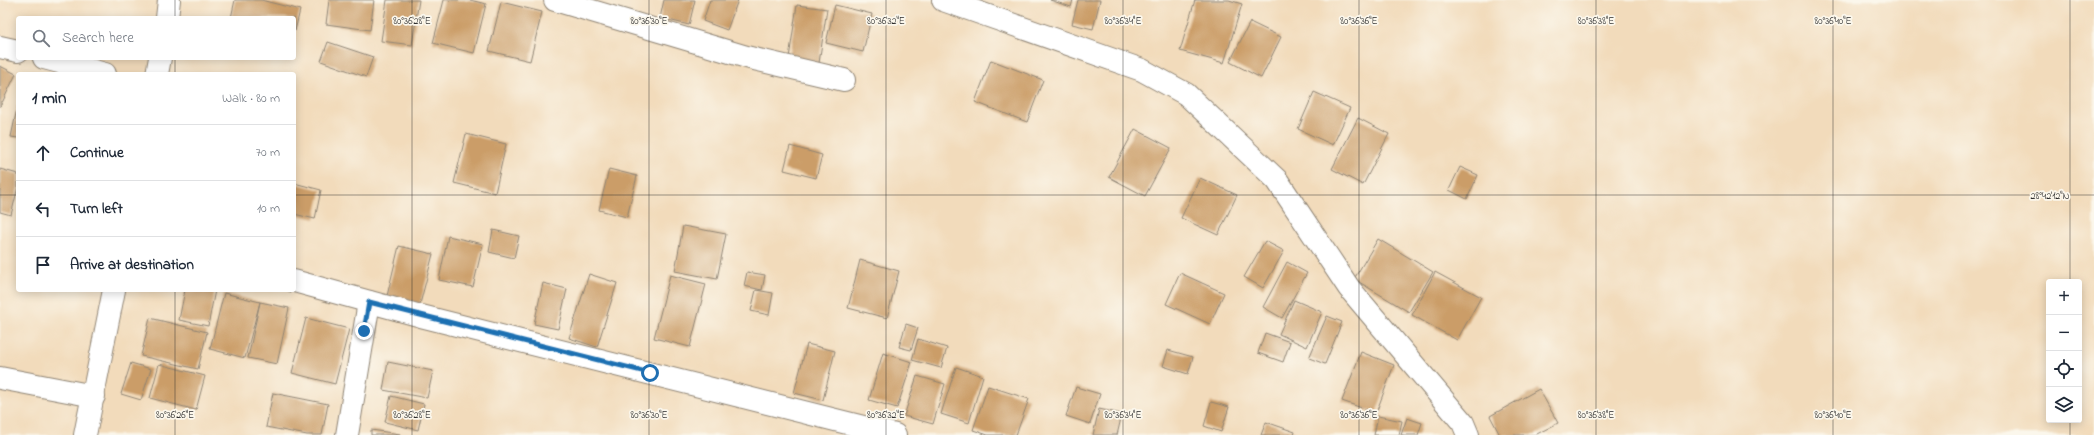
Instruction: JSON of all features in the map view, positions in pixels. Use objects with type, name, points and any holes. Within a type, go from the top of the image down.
[{"type":"street","points":[[167,16],[169,0]]},
{"type":"street","points":[[555,0],[750,58],[844,80]]},
{"type":"street","points":[[943,0],[1142,70],[1186,94],[1277,180],[1349,288],[1463,424],[1468,435]]},
{"type":"street","points":[[0,46],[16,50]]},
{"type":"street","points":[[52,60],[96,72]]},
{"type":"street","points":[[157,72],[160,60]]},
{"type":"street","points":[[296,282],[369,302],[895,435]]},
{"type":"street","points":[[85,435],[114,292]]},
{"type":"street","points":[[347,435],[369,302]]},
{"type":"street","points":[[0,378],[94,396]]},
{"type":"building","points":[[235,0],[261,0],[300,10],[296,27],[296,16],[231,16]]},
{"type":"building","points":[[329,0],[374,0],[370,30],[326,24]]},
{"type":"building","points":[[387,0],[419,0],[412,45],[381,41]]},
{"type":"building","points":[[444,0],[470,0],[486,4],[474,53],[433,43]]},
{"type":"building","points":[[664,0],[695,0],[689,25],[660,18]]},
{"type":"building","points":[[710,0],[738,0],[727,30],[703,21]]},
{"type":"building","points":[[1050,0],[1073,0],[1071,7]]},
{"type":"building","points":[[1078,0],[1100,0],[1093,29],[1072,24]]},
{"type":"building","points":[[1195,0],[1229,0],[1242,4],[1224,63],[1180,51]]},
{"type":"building","points":[[501,2],[542,12],[530,61],[489,51]]},
{"type":"building","points":[[797,5],[827,9],[819,63],[789,58]]},
{"type":"building","points":[[835,5],[872,14],[863,52],[826,43]]},
{"type":"building","points":[[1250,22],[1281,37],[1261,78],[1230,62]]},
{"type":"building","points":[[328,42],[373,57],[366,77],[321,61]]},
{"type":"building","points":[[991,60],[1043,80],[1027,122],[975,102]]},
{"type":"building","points":[[0,66],[16,74],[0,107]]},
{"type":"building","points":[[1314,92],[1350,108],[1333,145],[1298,129]]},
{"type":"building","points":[[16,113],[16,138],[11,137]]},
{"type":"building","points":[[1358,118],[1389,134],[1363,185],[1332,169]]},
{"type":"building","points":[[1135,129],[1171,148],[1145,196],[1109,177]]},
{"type":"building","points":[[466,134],[506,144],[495,193],[454,183]]},
{"type":"building","points":[[790,146],[822,155],[816,178],[784,170]]},
{"type":"building","points":[[1460,167],[1478,175],[1467,199],[1449,190]]},
{"type":"building","points":[[0,169],[16,173],[16,195],[11,215],[0,212]]},
{"type":"building","points":[[609,169],[637,176],[627,217],[599,210]]},
{"type":"building","points":[[1200,178],[1237,195],[1218,235],[1181,218]]},
{"type":"building","points":[[296,184],[321,190],[315,219],[296,214]]},
{"type":"building","points":[[683,226],[726,234],[717,279],[675,271]]},
{"type":"building","points":[[493,230],[519,236],[514,258],[489,252]]},
{"type":"building","points":[[448,236],[483,244],[473,287],[439,280]]},
{"type":"building","points":[[1378,239],[1433,272],[1409,312],[1354,279]]},
{"type":"building","points":[[1265,241],[1284,251],[1263,288],[1244,277]]},
{"type":"building","points":[[399,246],[433,254],[420,304],[387,296]]},
{"type":"building","points":[[860,260],[899,271],[887,318],[848,308]]},
{"type":"building","points":[[1287,262],[1307,273],[1282,318],[1263,307]]},
{"type":"building","points":[[747,272],[765,275],[762,290],[744,286]]},
{"type":"building","points":[[1435,272],[1481,297],[1457,340],[1412,315]]},
{"type":"building","points":[[1180,273],[1224,293],[1210,324],[1166,304]]},
{"type":"building","points":[[589,274],[617,283],[597,347],[569,338]]},
{"type":"building","points":[[670,275],[706,284],[690,347],[654,338]]},
{"type":"building","points":[[543,283],[567,289],[558,329],[534,324]]},
{"type":"building","points":[[756,290],[773,293],[769,315],[751,311]]},
{"type":"building","points":[[185,292],[215,292],[208,326],[179,320]]},
{"type":"building","points":[[224,293],[260,302],[245,358],[210,349]]},
{"type":"building","points":[[1294,300],[1322,312],[1307,347],[1279,334]]},
{"type":"building","points":[[260,302],[289,308],[277,364],[248,358]]},
{"type":"building","points":[[1327,316],[1342,322],[1325,364],[1309,358]]},
{"type":"building","points":[[150,318],[207,332],[198,369],[141,356]]},
{"type":"building","points":[[306,318],[349,329],[335,384],[292,373]]},
{"type":"building","points":[[906,324],[918,328],[911,350],[899,347]]},
{"type":"building","points":[[1265,333],[1290,342],[1283,362],[1258,353]]},
{"type":"building","points":[[918,339],[947,348],[941,368],[912,360]]},
{"type":"building","points":[[807,344],[835,351],[823,400],[794,393]]},
{"type":"building","points":[[1168,350],[1193,357],[1188,374],[1163,366]]},
{"type":"building","points":[[1361,352],[1394,365],[1376,413],[1342,401]]},
{"type":"building","points":[[883,353],[912,362],[897,408],[869,400]]},
{"type":"building","points":[[388,362],[433,371],[427,398],[383,390]]},
{"type":"building","points":[[131,363],[151,369],[141,400],[121,394]]},
{"type":"building","points":[[159,364],[205,376],[196,410],[150,398]]},
{"type":"building","points":[[956,367],[983,376],[969,423],[941,414]]},
{"type":"building","points":[[917,376],[945,384],[933,424],[904,416]]},
{"type":"building","points":[[988,386],[1029,399],[1016,435],[988,435],[973,430]]},
{"type":"building","points":[[1076,387],[1100,394],[1090,424],[1066,416]]},
{"type":"building","points":[[1539,389],[1558,423],[1535,435],[1500,435],[1490,416]]},
{"type":"building","points":[[273,393],[328,404],[322,435],[307,435],[266,427]]},
{"type":"building","points":[[391,396],[424,404],[418,430],[385,422]]},
{"type":"building","points":[[1211,402],[1229,407],[1221,432],[1204,426]]},
{"type":"building","points":[[1099,409],[1122,414],[1117,435],[1093,435]]},
{"type":"building","points":[[1378,416],[1402,421],[1399,435],[1374,435]]},
{"type":"building","points":[[1407,418],[1422,423],[1418,435],[1401,435]]},
{"type":"building","points":[[1266,422],[1295,432],[1294,435],[1261,435]]},
{"type":"building","points":[[371,430],[400,434],[400,435],[371,435]]},
{"type":"route","points":[[364,331],[369,302],[650,373]]}]
